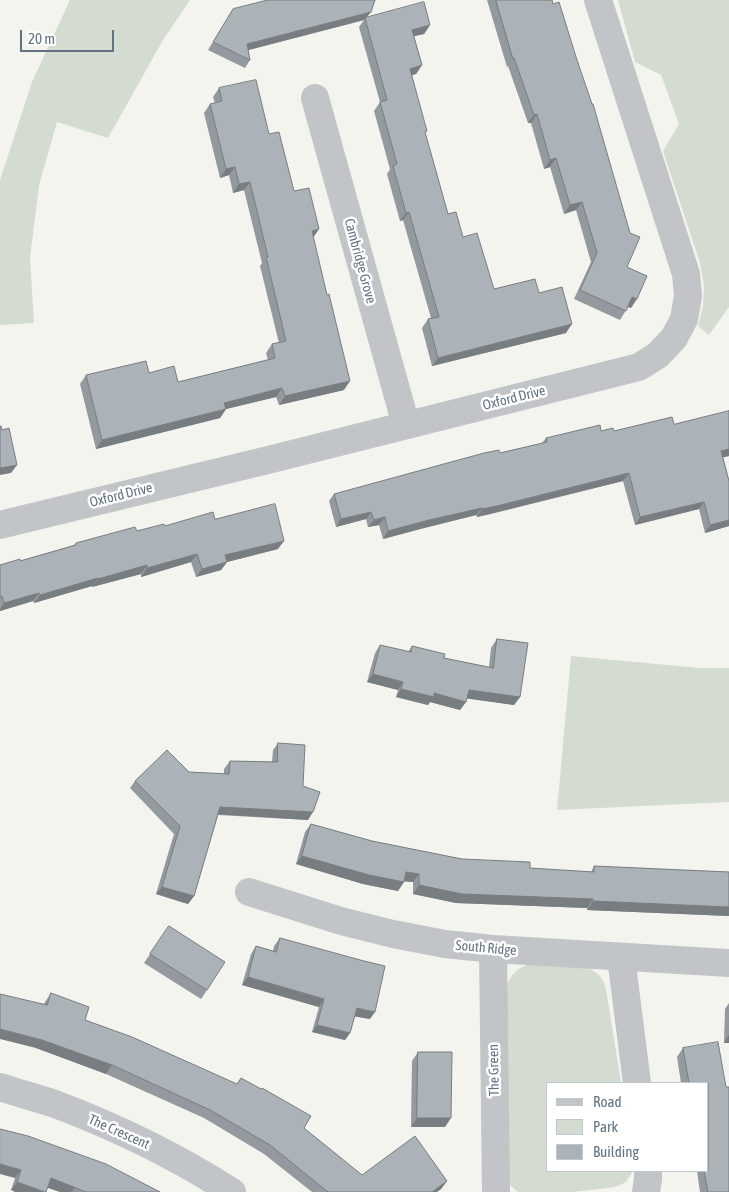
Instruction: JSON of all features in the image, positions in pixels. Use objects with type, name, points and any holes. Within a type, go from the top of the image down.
[{"type":"street","name":"Oxford Drive","points":[[0,525],[639,367],[658,355],[674,338],[684,318],[688,296],[686,274],[598,0]]},
{"type":"street","name":"Cambridge Grove","points":[[315,98],[406,425]]},
{"type":"street","name":"South Ridge","points":[[249,892],[341,921],[445,944],[492,949],[729,963]]},
{"type":"street","name":"The Green","points":[[492,949],[496,1192]]},
{"type":"street","points":[[620,957],[637,1082]]},
{"type":"street","name":"The Crescent","points":[[0,1087],[54,1104],[115,1129],[174,1158],[232,1192]]},
{"type":"street","points":[[646,1192],[648,1172]]},
{"type":"green space","points":[[70,0],[190,0],[163,40],[108,138],[57,122],[39,185],[30,258],[34,323],[0,325],[0,180],[32,82]]},
{"type":"green space","points":[[618,0],[729,0],[729,307],[709,335],[698,326],[703,306],[704,285],[700,263],[663,151],[679,124],[661,75],[635,62]]},
{"type":"green space","points":[[571,656],[700,668],[729,668],[729,802],[557,810]]},
{"type":"green space","points":[[529,964],[585,967],[599,975],[605,985],[621,1082],[546,1082],[546,1172],[632,1172],[626,1182],[618,1186],[572,1192],[518,1192],[509,1184],[506,988],[514,973]]},
{"type":"building","points":[[268,0],[375,0],[371,12],[247,44],[250,60],[213,42],[233,9]]},
{"type":"building","points":[[496,0],[552,0],[553,4],[559,2],[593,104],[630,233],[640,237],[627,267],[647,276],[637,299],[632,297],[626,311],[580,290],[597,253],[582,202],[570,205],[556,158],[550,160],[537,114],[534,115],[513,58]]},
{"type":"building","points":[[424,2],[430,25],[412,30],[422,65],[410,69],[448,214],[456,212],[463,237],[477,233],[494,289],[535,279],[539,293],[562,287],[572,324],[438,358],[428,319],[439,317],[409,212],[406,213],[393,166],[397,164],[380,102],[387,100],[365,18]]},
{"type":"building","points":[[256,80],[269,134],[279,132],[294,191],[309,188],[319,229],[312,231],[350,381],[285,396],[282,388],[224,403],[226,409],[102,440],[86,375],[146,361],[149,373],[174,366],[178,382],[275,358],[272,344],[286,341],[250,182],[239,184],[235,167],[226,169],[210,104],[222,101],[219,88]]},
{"type":"building","points":[[729,411],[729,449],[721,451],[729,481],[729,520],[710,525],[704,502],[640,517],[629,473],[388,531],[385,517],[374,520],[371,512],[341,519],[334,494],[484,453],[499,450],[500,453],[547,442],[546,438],[600,425],[601,431],[613,428],[614,431],[672,417],[674,424]]},
{"type":"building","points":[[1,426],[2,430],[9,428],[17,465],[0,468]]},
{"type":"building","points":[[275,504],[284,541],[225,555],[227,562],[202,569],[197,554],[147,568],[147,565],[40,595],[39,593],[4,603],[2,596],[0,597],[0,565],[20,559],[20,561],[135,527],[137,531],[164,524],[165,526],[213,512],[215,519]]},
{"type":"building","points":[[497,639],[528,643],[520,697],[469,690],[466,702],[434,693],[434,697],[401,689],[403,682],[373,674],[380,645],[411,652],[412,646],[445,654],[444,658],[493,668]]},
{"type":"building","points":[[278,743],[305,745],[303,786],[320,792],[313,812],[220,807],[194,896],[162,887],[180,826],[135,781],[167,750],[189,772],[229,774],[230,761],[277,762]]},
{"type":"building","points":[[311,824],[372,841],[462,859],[530,862],[530,868],[594,872],[594,866],[729,872],[729,907],[462,894],[419,885],[419,874],[406,872],[404,882],[369,875],[302,856]]},
{"type":"building","points":[[169,926],[225,962],[207,990],[150,954]]},
{"type":"building","points":[[280,938],[385,966],[375,1012],[357,1008],[350,1033],[317,1025],[324,999],[248,977],[256,946],[276,952]]},
{"type":"building","points":[[51,993],[89,1007],[85,1020],[132,1037],[237,1084],[241,1078],[311,1116],[304,1128],[362,1175],[415,1136],[447,1181],[432,1192],[328,1192],[270,1145],[210,1110],[112,1065],[42,1040],[0,1029],[0,994],[47,1005]]},
{"type":"building","points":[[718,1042],[726,1087],[729,1087],[729,1192],[708,1192],[704,1172],[709,1172],[709,1082],[689,1082],[683,1048]]},
{"type":"building","points":[[418,1052],[452,1052],[451,1118],[417,1118]]},
{"type":"building","points":[[0,1129],[28,1136],[106,1164],[160,1192],[86,1192],[51,1178],[45,1192],[17,1182],[21,1170],[0,1164]]}]
